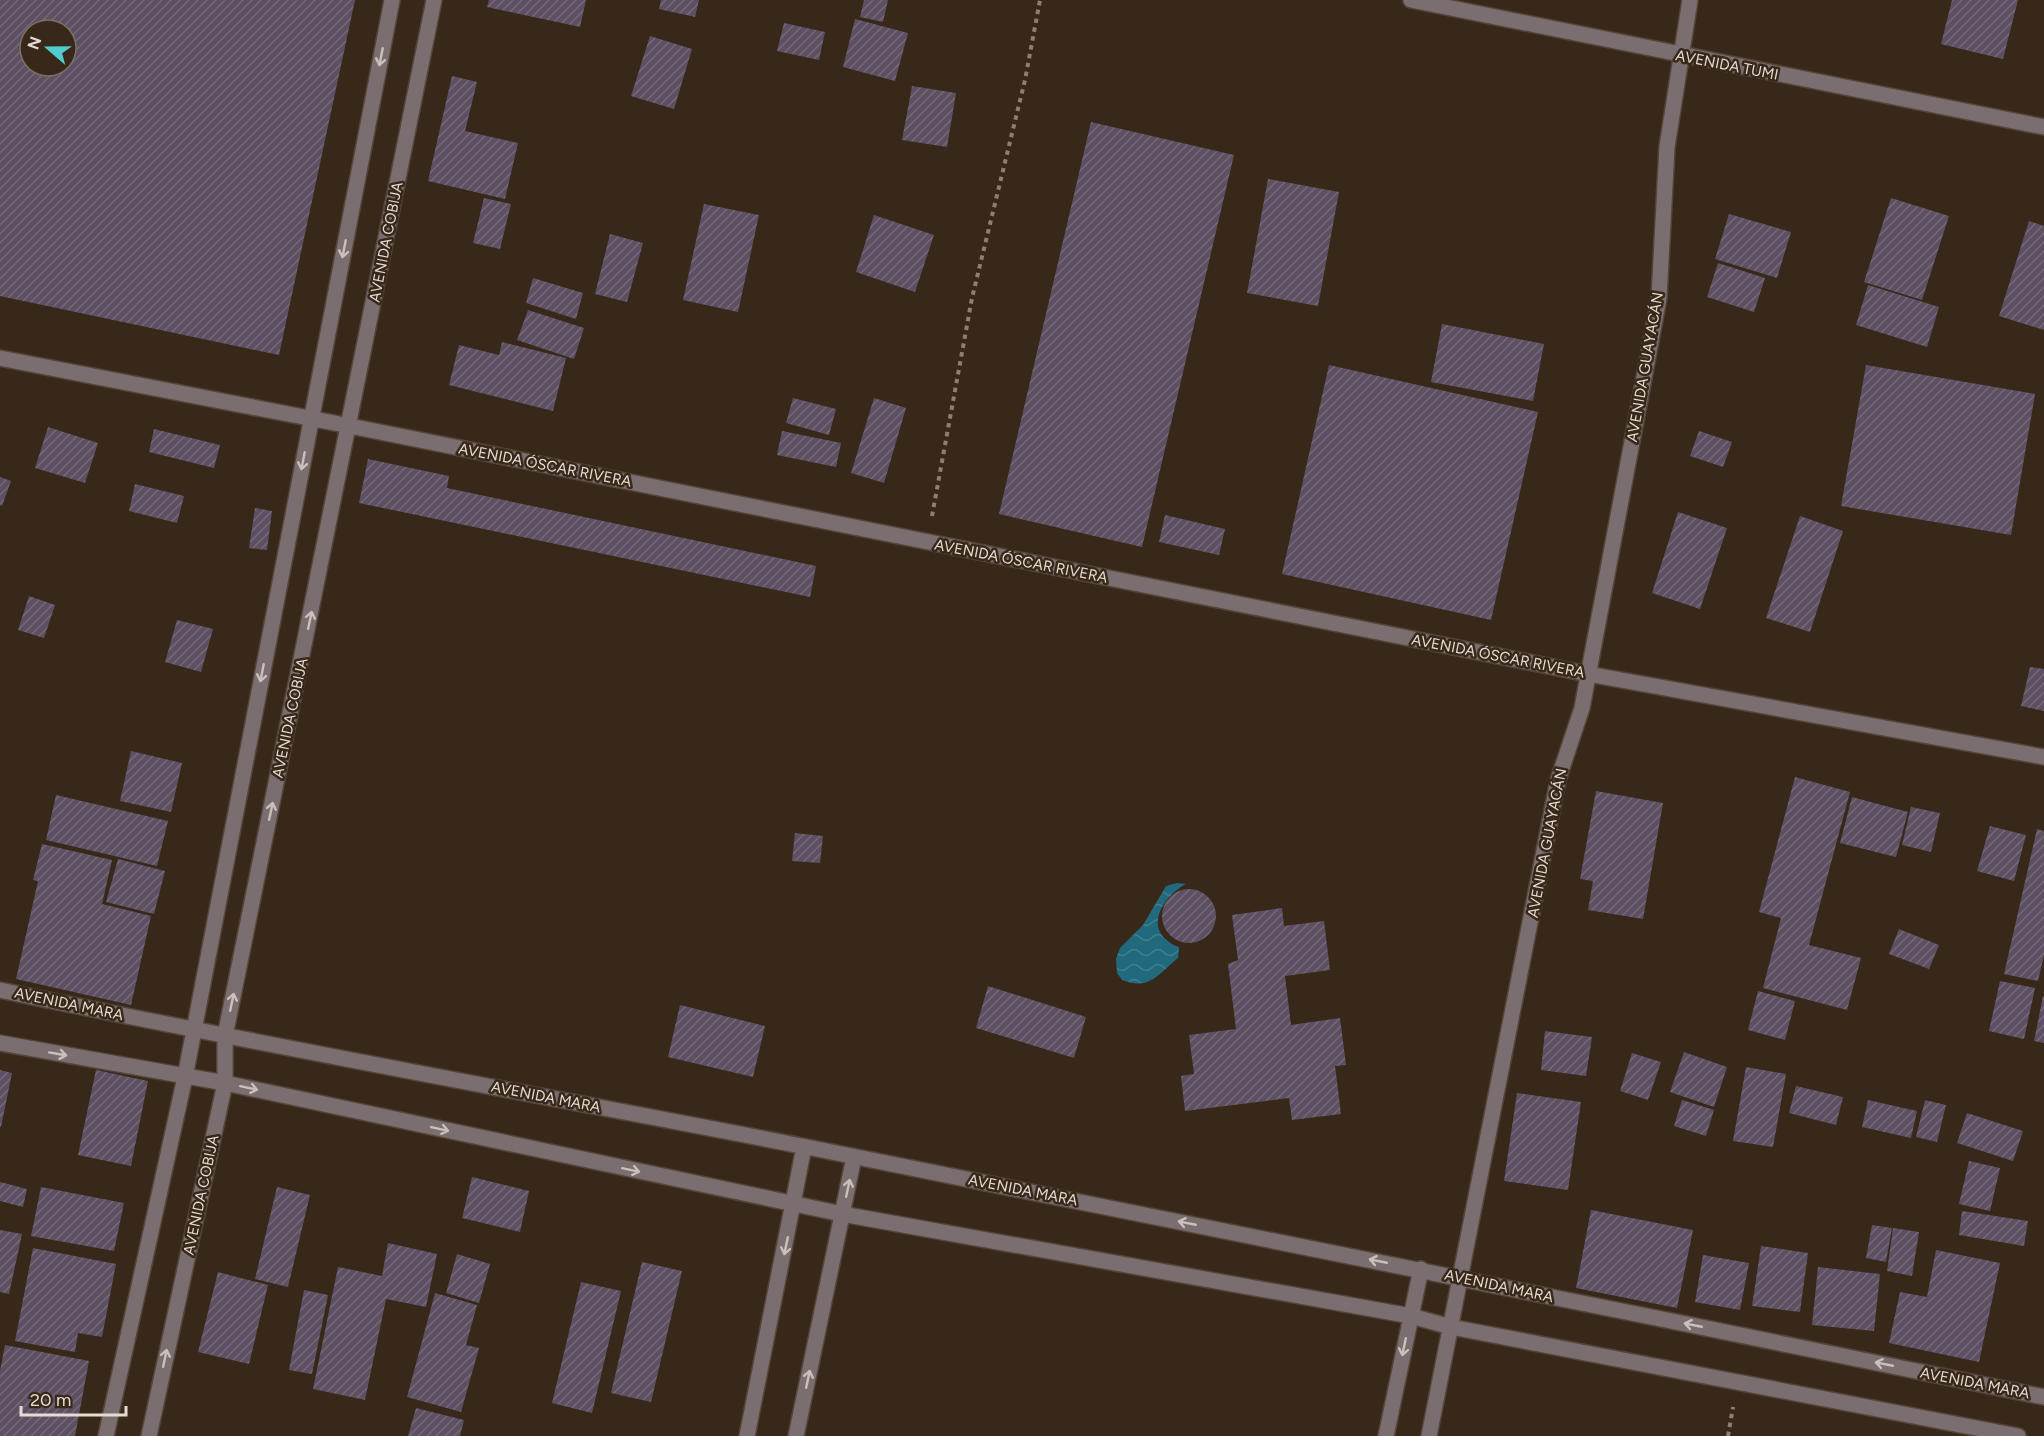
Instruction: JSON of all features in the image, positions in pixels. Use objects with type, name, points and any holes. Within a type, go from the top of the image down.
[{"type":"street","points":[[106,1436],[185,1077],[192,1030],[392,0]]},
{"type":"street","name":"AVENIDA COBIJA","points":[[149,1436],[225,1083],[225,1036],[350,426],[434,0]]},
{"type":"street","name":"AVENIDA TUMI","points":[[1412,0],[1680,56],[2044,127]]},
{"type":"street","name":"AVENIDA GUAYACÁN","points":[[1429,1436],[1558,780],[1582,708],[1659,298],[1667,147],[1690,0]]},
{"type":"street","name":"AVENIDA ÓSCAR RIVERA","points":[[0,358],[1588,674],[2044,757]]},
{"type":"street","name":"AVENIDA MARA","points":[[0,990],[192,1030],[804,1147],[1421,1269],[2044,1396]]},
{"type":"street","points":[[0,1043],[225,1083],[842,1214],[1411,1316],[1451,1327],[2018,1436]]},
{"type":"street","points":[[747,1436],[795,1204],[804,1147]]},
{"type":"street","points":[[796,1436],[854,1157]]},
{"type":"street","points":[[1386,1436],[1421,1269]]},
{"type":"path","points":[[927,542],[972,298],[1025,80],[1040,0]]},
{"type":"water","points":[[1177,883],[1186,884],[1177,890],[1163,906],[1158,925],[1168,941],[1179,947],[1178,958],[1159,975],[1147,982],[1132,983],[1122,980],[1117,973],[1116,959],[1120,948],[1143,925],[1166,886]]},
{"type":"building","points":[[0,0],[355,0],[279,355],[0,296]]},
{"type":"building","points":[[489,0],[586,0],[580,27],[487,7]]},
{"type":"building","points":[[661,0],[699,0],[695,17],[659,9]]},
{"type":"building","points":[[864,0],[888,0],[883,22],[860,17]]},
{"type":"building","points":[[1952,0],[2018,0],[2003,59],[1941,44]]},
{"type":"building","points":[[855,19],[908,33],[895,81],[843,67]]},
{"type":"building","points":[[784,23],[825,32],[819,60],[777,51]]},
{"type":"building","points":[[650,36],[692,49],[674,109],[631,96]]},
{"type":"building","points":[[452,76],[477,82],[465,131],[518,143],[505,199],[428,181]]},
{"type":"building","points":[[912,86],[956,93],[947,147],[902,140]]},
{"type":"building","points":[[1091,122],[1234,155],[1142,547],[999,514]]},
{"type":"building","points":[[1268,179],[1339,192],[1318,306],[1247,293]]},
{"type":"building","points":[[484,198],[511,204],[500,249],[473,243]]},
{"type":"building","points":[[1891,198],[1949,216],[1922,300],[1864,282]]},
{"type":"building","points":[[704,204],[759,215],[738,312],[683,300]]},
{"type":"building","points":[[1729,214],[1791,232],[1777,278],[1715,259]]},
{"type":"building","points":[[874,215],[934,235],[915,292],[856,272]]},
{"type":"building","points":[[2029,221],[2044,226],[2044,330],[1999,316]]},
{"type":"building","points":[[610,234],[643,243],[627,302],[595,294]]},
{"type":"building","points":[[1718,263],[1765,278],[1754,312],[1707,297]]},
{"type":"building","points":[[533,278],[583,293],[576,319],[526,303]]},
{"type":"building","points":[[1868,285],[1939,307],[1927,347],[1856,325]]},
{"type":"building","points":[[528,310],[584,328],[574,359],[517,340]]},
{"type":"building","points":[[1442,324],[1544,344],[1533,401],[1431,382]]},
{"type":"building","points":[[502,342],[566,358],[553,411],[449,385],[459,345],[499,355]]},
{"type":"building","points":[[1329,365],[1538,412],[1491,620],[1282,574]]},
{"type":"building","points":[[1866,365],[2035,394],[2011,535],[1841,506]]},
{"type":"building","points":[[793,398],[836,409],[829,435],[786,423]]},
{"type":"building","points":[[874,398],[906,408],[884,483],[851,473]]},
{"type":"building","points":[[48,427],[98,443],[85,483],[35,468]]},
{"type":"building","points":[[154,429],[220,445],[214,468],[149,452]]},
{"type":"building","points":[[782,431],[841,443],[836,467],[777,455]]},
{"type":"building","points":[[1699,431],[1732,442],[1723,467],[1690,456]]},
{"type":"building","points":[[368,459],[449,476],[447,488],[816,566],[810,597],[359,503]]},
{"type":"building","points":[[0,477],[11,481],[2,506],[0,505]]},
{"type":"building","points":[[135,484],[184,496],[177,523],[129,511]]},
{"type":"building","points":[[255,508],[272,511],[267,550],[249,548]]},
{"type":"building","points":[[1678,512],[1727,528],[1700,609],[1652,593]]},
{"type":"building","points":[[1165,515],[1225,529],[1219,555],[1159,542]]},
{"type":"building","points":[[1800,516],[1843,531],[1810,632],[1766,618]]},
{"type":"building","points":[[29,596],[55,605],[44,638],[18,630]]},
{"type":"building","points":[[177,620],[213,629],[201,672],[165,662]]},
{"type":"building","points":[[2030,667],[2044,669],[2044,711],[2021,706]]},
{"type":"building","points":[[131,751],[182,763],[171,812],[120,801]]},
{"type":"building","points":[[1795,777],[1850,792],[1809,945],[1861,958],[1847,1010],[1763,988],[1781,918],[1759,912]]},
{"type":"building","points":[[1596,791],[1663,803],[1643,919],[1588,910],[1593,881],[1580,879]]},
{"type":"building","points":[[56,795],[168,821],[157,866],[46,840]]},
{"type":"building","points":[[1852,797],[1908,812],[1896,857],[1840,843]]},
{"type":"building","points":[[1911,807],[1940,813],[1931,852],[1902,845]]},
{"type":"building","points":[[1990,826],[2026,835],[2014,881],[1977,871]]},
{"type":"building","points":[[2037,829],[2044,831],[2044,955],[2038,981],[2004,974]]},
{"type":"building","points":[[795,833],[823,836],[820,863],[792,861]]},
{"type":"building","points":[[42,844],[112,860],[102,904],[151,916],[131,1005],[16,979],[38,881],[33,880]]},
{"type":"building","points":[[118,859],[165,871],[154,914],[106,902]]},
{"type":"building","points":[[1189,889],[1199,891],[1208,897],[1214,906],[1216,916],[1214,926],[1208,935],[1199,941],[1189,943],[1179,941],[1170,935],[1164,926],[1162,916],[1164,906],[1170,897],[1179,891]]},
{"type":"building","points":[[1282,908],[1284,926],[1324,921],[1330,970],[1285,976],[1291,1025],[1340,1018],[1346,1065],[1335,1066],[1341,1114],[1292,1120],[1289,1098],[1185,1111],[1181,1076],[1194,1074],[1189,1035],[1236,1029],[1228,964],[1238,960],[1232,915]]},
{"type":"building","points":[[1899,929],[1939,945],[1929,969],[1889,954]]},
{"type":"building","points":[[2000,981],[2035,988],[2024,1039],[1989,1031]]},
{"type":"building","points":[[988,986],[1086,1017],[1074,1058],[976,1028]]},
{"type":"building","points":[[1758,991],[1795,1001],[1785,1040],[1748,1030]]},
{"type":"building","points":[[2044,997],[2044,1043],[2034,1041]]},
{"type":"building","points":[[680,1005],[765,1026],[753,1077],[668,1057]]},
{"type":"building","points":[[1545,1031],[1592,1037],[1586,1076],[1541,1070]]},
{"type":"building","points":[[1684,1052],[1727,1067],[1714,1107],[1670,1092]]},
{"type":"building","points":[[1632,1053],[1661,1062],[1648,1100],[1620,1091]]},
{"type":"building","points":[[1746,1067],[1786,1074],[1773,1147],[1733,1141]]},
{"type":"building","points":[[0,1070],[12,1073],[1,1127],[0,1127]]},
{"type":"building","points":[[96,1070],[148,1081],[131,1166],[78,1155]]},
{"type":"building","points":[[1796,1086],[1843,1097],[1836,1125],[1789,1113]]},
{"type":"building","points":[[1517,1093],[1581,1102],[1568,1190],[1504,1181]]},
{"type":"building","points":[[1682,1100],[1714,1110],[1706,1136],[1674,1126]]},
{"type":"building","points":[[1868,1100],[1917,1111],[1911,1138],[1862,1127]]},
{"type":"building","points":[[1925,1100],[1946,1105],[1937,1142],[1916,1137]]},
{"type":"building","points":[[1967,1113],[2023,1131],[2013,1161],[1957,1143]]},
{"type":"building","points":[[1969,1161],[2000,1168],[1990,1211],[1959,1204]]},
{"type":"building","points":[[472,1177],[529,1191],[520,1232],[462,1218]]},
{"type":"building","points":[[0,1182],[27,1189],[23,1207],[0,1201]]},
{"type":"building","points":[[41,1187],[124,1203],[114,1251],[31,1236]]},
{"type":"building","points":[[277,1187],[310,1195],[288,1287],[255,1279]]},
{"type":"building","points":[[1591,1210],[1693,1230],[1677,1308],[1576,1288]]},
{"type":"building","points":[[1962,1211],[2028,1221],[2024,1246],[1959,1235]]},
{"type":"building","points":[[1872,1225],[1892,1228],[1886,1262],[1866,1258]]},
{"type":"building","points":[[1893,1228],[1919,1232],[1912,1276],[1887,1271]]},
{"type":"building","points":[[0,1230],[22,1234],[9,1294],[0,1292]]},
{"type":"building","points":[[388,1243],[437,1254],[426,1307],[386,1299],[365,1400],[313,1389],[338,1267],[382,1276]]},
{"type":"building","points":[[1761,1246],[1808,1253],[1800,1312],[1752,1306]]},
{"type":"building","points":[[33,1248],[116,1264],[102,1337],[78,1333],[75,1352],[15,1341]]},
{"type":"building","points":[[1936,1250],[2000,1263],[1979,1362],[1889,1343],[1900,1292],[1927,1297]]},
{"type":"building","points":[[457,1254],[490,1264],[479,1303],[446,1293]]},
{"type":"building","points":[[1703,1255],[1749,1263],[1740,1310],[1695,1302]]},
{"type":"building","points":[[642,1262],[682,1271],[651,1402],[611,1393]]},
{"type":"building","points":[[1818,1267],[1880,1274],[1874,1331],[1812,1325]]},
{"type":"building","points":[[218,1272],[268,1285],[249,1364],[198,1352]]},
{"type":"building","points":[[581,1282],[621,1291],[592,1413],[552,1403]]},
{"type":"building","points":[[304,1290],[328,1295],[312,1374],[289,1370]]},
{"type":"building","points":[[435,1293],[477,1305],[466,1345],[479,1348],[461,1412],[407,1397]]},
{"type":"building","points":[[5,1345],[89,1361],[75,1436],[0,1436],[0,1371]]},
{"type":"building","points":[[416,1408],[464,1420],[460,1436],[408,1436]]}]
